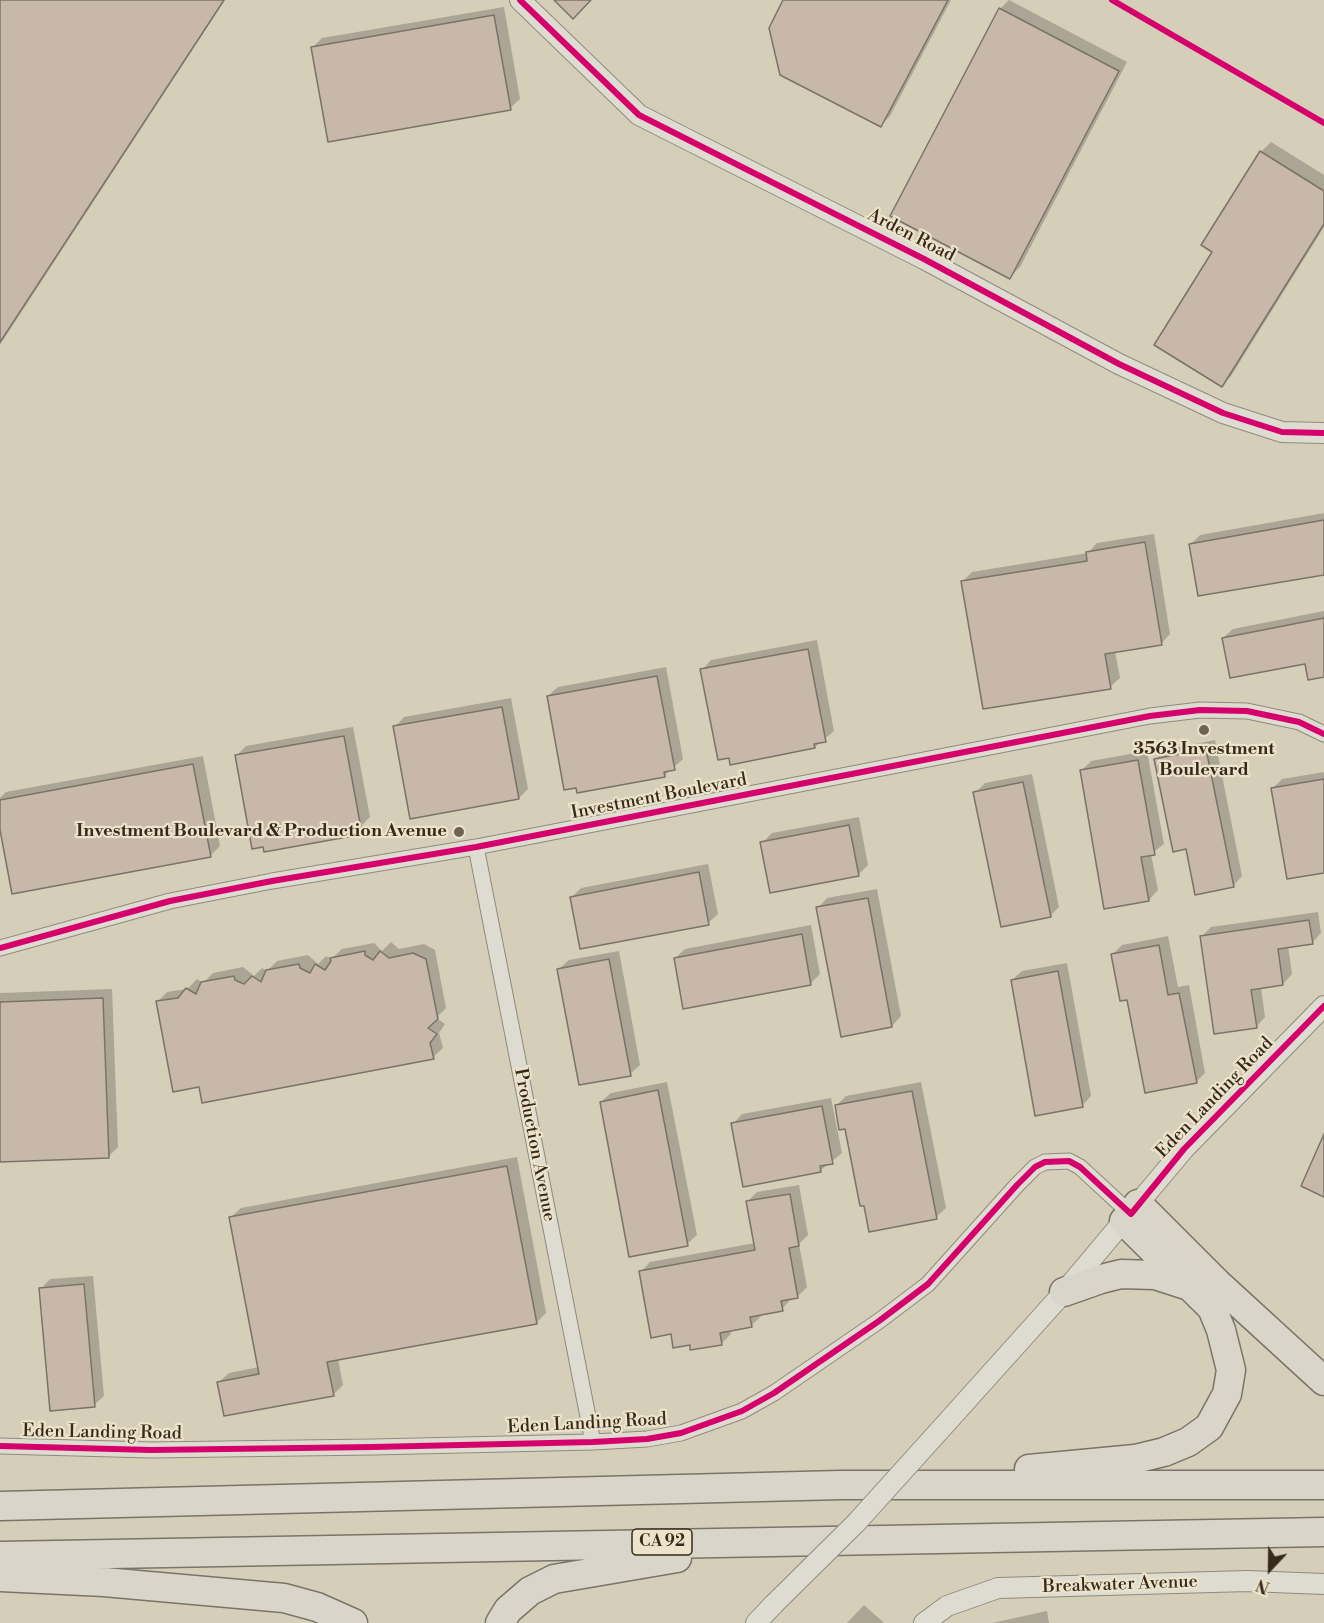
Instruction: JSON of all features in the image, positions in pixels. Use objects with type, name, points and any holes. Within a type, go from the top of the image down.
[{"type":"highway","points":[[841,1485],[1135,1460],[1188,1442],[1209,1427],[1220,1412],[1227,1394],[1230,1370],[1221,1330],[1212,1308],[1191,1287],[1131,1213]]},
{"type":"highway","points":[[1131,1213],[1216,1283],[1324,1381]]},
{"type":"highway","points":[[1064,1292],[1101,1278],[1121,1274],[1155,1275],[1191,1287]]},
{"type":"highway","points":[[0,1506],[841,1485],[1324,1485]]},
{"type":"highway","name":"CA 92","points":[[0,1556],[803,1539],[1324,1532]]},
{"type":"highway","points":[[500,1623],[508,1610],[530,1591],[554,1579],[616,1566],[803,1539]]},
{"type":"highway","points":[[0,1576],[104,1582],[284,1598],[317,1607],[353,1623]]},
{"type":"street","name":"Arden Road","points":[[520,0],[639,115],[924,259],[1119,364],[1222,413],[1282,432],[1324,433]]},
{"type":"street","name":"Investment Boulevard","points":[[0,948],[171,901],[272,881],[476,848],[1167,713],[1200,710],[1247,711],[1299,722],[1324,734]]},
{"type":"street","name":"Production Avenue","points":[[476,848],[593,1442]]},
{"type":"street","name":"Eden Landing Road","points":[[756,1623],[856,1523],[1064,1292],[1184,1149],[1324,1006]]},
{"type":"street","name":"Eden Landing Road","points":[[0,1446],[152,1450],[593,1442],[646,1439],[681,1433],[742,1411],[774,1394],[928,1284],[1017,1185],[1035,1167],[1045,1162],[1069,1161],[1080,1167],[1131,1213]]},
{"type":"street","name":"Breakwater Avenue","points":[[924,1623],[947,1606],[998,1588],[1248,1581],[1324,1584]]},
{"type":"building","points":[[0,0],[224,0],[0,342]]},
{"type":"building","points":[[554,0],[591,0],[573,19]]},
{"type":"building","points":[[783,0],[948,0],[881,127],[780,75],[769,28]]},
{"type":"building","points":[[999,8],[1119,71],[1010,279],[890,216]]},
{"type":"building","points":[[494,15],[511,110],[328,142],[311,47]]},
{"type":"building","points":[[1260,151],[1324,191],[1324,224],[1222,387],[1154,345],[1212,252],[1201,245]]},
{"type":"building","points":[[1324,520],[1324,575],[1198,596],[1189,544]]},
{"type":"building","points":[[1145,542],[1162,645],[1105,654],[1111,689],[983,709],[961,581],[1087,561],[1086,552]]},
{"type":"building","points":[[1324,618],[1324,677],[1308,680],[1305,664],[1230,678],[1222,638]]},
{"type":"building","points":[[808,649],[826,742],[814,744],[815,748],[730,765],[729,758],[718,760],[700,669]]},
{"type":"building","points":[[657,676],[675,770],[664,772],[665,777],[577,793],[576,788],[564,790],[547,696]]},
{"type":"building","points":[[502,707],[519,799],[410,819],[393,726]]},
{"type":"building","points":[[344,736],[361,828],[352,830],[353,836],[264,852],[263,847],[252,849],[235,755]]},
{"type":"building","points":[[1206,749],[1234,887],[1195,895],[1186,849],[1173,852],[1154,759]]},
{"type":"building","points":[[1138,760],[1155,855],[1141,857],[1149,901],[1104,909],[1080,770]]},
{"type":"building","points":[[193,764],[211,857],[12,894],[0,830],[0,800]]},
{"type":"building","points":[[1324,779],[1324,873],[1287,879],[1271,788]]},
{"type":"building","points":[[1023,782],[1051,917],[1001,927],[973,792]]},
{"type":"building","points":[[849,825],[859,876],[770,893],[760,842]]},
{"type":"building","points":[[699,872],[709,925],[580,949],[570,897]]},
{"type":"building","points":[[868,898],[892,1027],[841,1037],[816,907]]},
{"type":"building","points":[[1309,920],[1313,944],[1278,949],[1283,985],[1251,990],[1257,1028],[1214,1034],[1200,936]]},
{"type":"building","points":[[802,934],[811,985],[683,1009],[674,958]]},
{"type":"building","points":[[1159,945],[1168,995],[1179,993],[1197,1083],[1145,1093],[1127,1000],[1120,1001],[1111,954]]},
{"type":"building","points":[[365,951],[365,955],[373,960],[380,951],[389,958],[413,953],[426,959],[438,1019],[428,1028],[437,1034],[430,1043],[434,1059],[202,1103],[199,1087],[173,1092],[156,1001],[178,998],[186,988],[196,994],[201,982],[234,976],[235,980],[244,984],[252,976],[261,982],[266,970],[299,964],[300,968],[310,973],[315,964],[325,970],[331,961],[330,958]]},
{"type":"building","points":[[609,959],[631,1076],[579,1085],[557,969]]},
{"type":"building","points":[[1058,971],[1083,1107],[1035,1116],[1011,980]]},
{"type":"building","points":[[103,998],[109,1158],[0,1162],[0,1002]]},
{"type":"building","points":[[658,1090],[688,1246],[629,1257],[600,1102]]},
{"type":"building","points":[[912,1091],[937,1219],[869,1232],[864,1206],[860,1206],[845,1129],[839,1130],[835,1105]]},
{"type":"building","points":[[822,1106],[833,1164],[820,1166],[821,1172],[743,1187],[731,1123]]},
{"type":"building","points":[[1324,1134],[1324,1197],[1301,1186]]},
{"type":"building","points":[[507,1166],[537,1324],[327,1362],[334,1396],[224,1416],[217,1382],[259,1374],[229,1217]]},
{"type":"building","points":[[790,1194],[799,1246],[789,1248],[798,1298],[781,1301],[783,1311],[750,1317],[752,1327],[720,1333],[722,1345],[690,1350],[690,1345],[673,1348],[671,1334],[651,1338],[639,1271],[755,1250],[746,1201]]},
{"type":"building","points":[[84,1284],[95,1407],[50,1411],[39,1288]]},
{"type":"cycle path","points":[[520,0],[639,115],[924,259],[1119,364],[1223,413],[1282,432],[1324,433]]},
{"type":"cycle path","points":[[1112,0],[1324,123]]},
{"type":"cycle path","points":[[0,948],[170,901],[272,881],[476,847],[1150,716],[1200,710],[1247,711],[1299,722],[1324,734]]},
{"type":"cycle path","points":[[0,1446],[151,1450],[373,1447],[593,1442],[647,1439],[681,1433],[742,1411],[774,1393],[879,1321],[928,1284],[1017,1185],[1035,1167],[1045,1162],[1069,1161],[1080,1167],[1131,1214],[1184,1149],[1324,1006]]},
{"type":"place","name":"3563 Investment Boulevard","points":[[1204,730]]},
{"type":"place","name":"Investment Boulevard & Production Avenue","points":[[459,832]]}]
